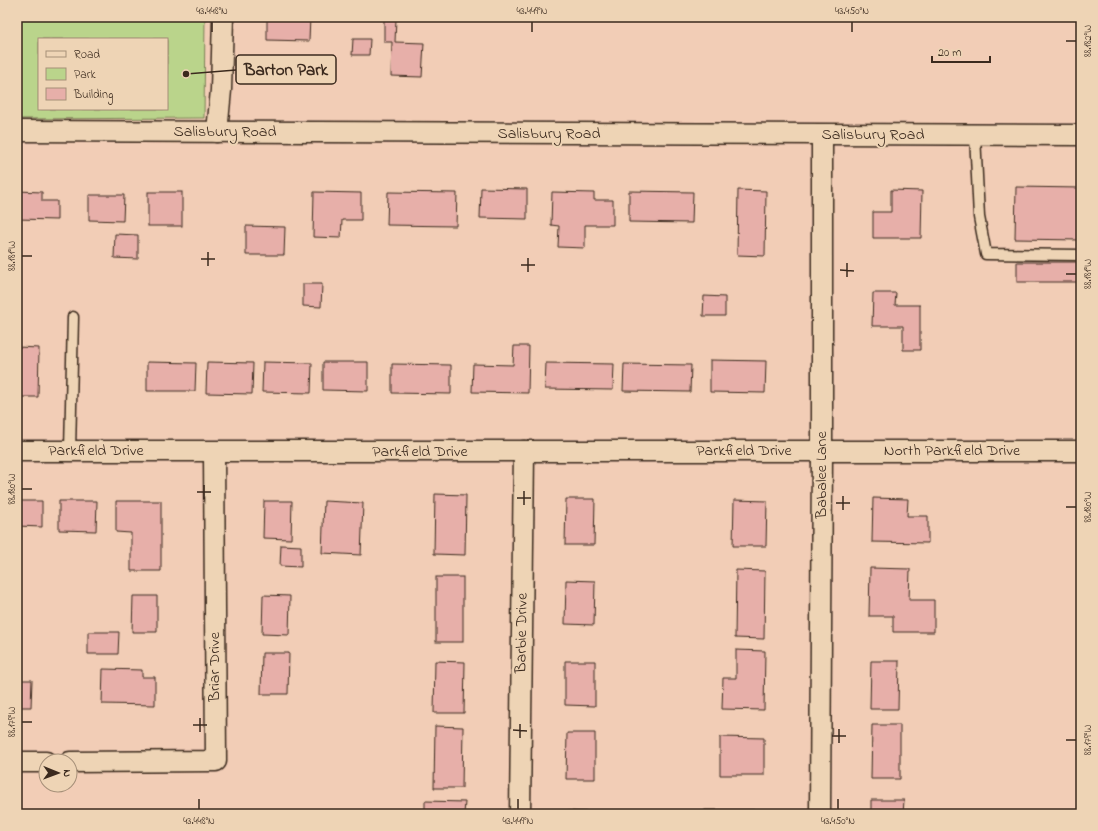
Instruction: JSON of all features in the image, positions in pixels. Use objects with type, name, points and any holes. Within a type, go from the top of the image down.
[{"type":"street","points":[[217,132],[221,90],[222,17]]},
{"type":"street","name":"Salisbury Road","points":[[17,132],[1081,135]]},
{"type":"street","name":"Babalee Lane","points":[[820,814],[822,135]]},
{"type":"street","name":"Parkfield Drive","points":[[17,451],[822,451]]},
{"type":"street","name":"Barbie Drive","points":[[520,814],[524,451]]},
{"type":"street","name":"North Parkfield Drive","points":[[822,451],[1081,451]]},
{"type":"street","name":"Briar Drive","points":[[78,762],[216,761],[214,452]]},
{"type":"street","points":[[17,762],[38,762]]},
{"type":"lane","points":[[975,135],[979,217],[986,254],[1081,255]]},
{"type":"lane","points":[[70,451],[73,318]]},
{"type":"green space","points":[[17,17],[205,17],[204,118],[17,119]]},
{"type":"building","points":[[267,17],[310,17],[309,41],[267,40]]},
{"type":"building","points":[[384,18],[396,18],[395,42],[424,43],[422,77],[391,76],[392,42],[384,42]]},
{"type":"building","points":[[353,39],[370,39],[369,55],[352,55]]},
{"type":"building","points":[[1016,187],[1081,188],[1081,240],[1015,239]]},
{"type":"building","points":[[481,188],[527,189],[527,219],[480,218]]},
{"type":"building","points":[[738,190],[766,191],[765,256],[737,255]]},
{"type":"building","points":[[891,190],[922,191],[921,238],[873,238],[873,212],[891,212]]},
{"type":"building","points":[[17,191],[42,192],[42,201],[57,201],[57,220],[17,219]]},
{"type":"building","points":[[629,191],[693,192],[692,223],[629,222]]},
{"type":"building","points":[[148,192],[182,192],[182,226],[148,226]]},
{"type":"building","points":[[314,192],[361,193],[361,220],[342,220],[341,238],[313,237]]},
{"type":"building","points":[[388,192],[457,193],[456,226],[387,225]]},
{"type":"building","points":[[552,192],[594,193],[594,200],[613,200],[613,225],[585,225],[585,248],[558,247],[559,226],[551,225]]},
{"type":"building","points":[[89,195],[124,195],[123,221],[89,220]]},
{"type":"building","points":[[246,226],[285,227],[284,255],[246,255]]},
{"type":"building","points":[[115,234],[138,235],[138,259],[114,258]]},
{"type":"building","points":[[1017,262],[1081,262],[1081,282],[1017,282]]},
{"type":"building","points":[[303,284],[322,284],[321,307],[303,306]]},
{"type":"building","points":[[873,293],[896,293],[895,305],[920,305],[920,350],[903,350],[903,326],[872,326]]},
{"type":"building","points":[[704,296],[725,297],[725,316],[703,316]]},
{"type":"building","points":[[514,346],[529,346],[528,393],[472,392],[473,364],[513,365]]},
{"type":"building","points":[[17,347],[39,348],[38,397],[17,397]]},
{"type":"building","points":[[710,360],[766,361],[765,393],[710,392]]},
{"type":"building","points":[[147,362],[196,363],[195,391],[147,391]]},
{"type":"building","points":[[207,362],[253,363],[252,394],[206,393]]},
{"type":"building","points":[[263,362],[312,363],[311,393],[262,392]]},
{"type":"building","points":[[323,362],[368,362],[368,391],[323,390]]},
{"type":"building","points":[[546,363],[614,364],[613,390],[545,389]]},
{"type":"building","points":[[392,364],[451,365],[451,394],[392,393]]},
{"type":"building","points":[[624,364],[691,365],[690,392],[623,391]]},
{"type":"building","points":[[435,494],[466,495],[465,555],[434,554]]},
{"type":"building","points":[[873,498],[908,499],[907,516],[928,516],[928,543],[872,542]]},
{"type":"building","points":[[566,499],[595,499],[594,545],[565,545]]},
{"type":"building","points":[[734,500],[767,501],[766,546],[733,546]]},
{"type":"building","points":[[17,501],[42,501],[42,527],[17,526]]},
{"type":"building","points":[[59,501],[97,501],[96,531],[59,530]]},
{"type":"building","points":[[116,501],[161,501],[161,571],[131,571],[131,533],[116,532]]},
{"type":"building","points":[[264,501],[292,501],[291,539],[263,538]]},
{"type":"building","points":[[324,501],[363,503],[361,555],[322,553]]},
{"type":"building","points":[[281,545],[301,546],[301,567],[280,566]]},
{"type":"building","points":[[870,568],[910,569],[909,600],[934,600],[934,632],[893,632],[893,616],[869,616]]},
{"type":"building","points":[[736,570],[765,571],[764,639],[735,638]]},
{"type":"building","points":[[436,577],[463,577],[463,642],[436,642]]},
{"type":"building","points":[[566,580],[595,581],[594,625],[565,624]]},
{"type":"building","points":[[263,595],[290,596],[289,635],[262,634]]},
{"type":"building","points":[[133,596],[157,596],[157,632],[132,632]]},
{"type":"building","points":[[88,632],[119,632],[118,654],[88,654]]},
{"type":"building","points":[[736,650],[765,651],[764,710],[722,709],[723,678],[736,678]]},
{"type":"building","points":[[262,653],[289,653],[288,694],[261,694]]},
{"type":"building","points":[[435,661],[465,662],[464,713],[434,713]]},
{"type":"building","points":[[565,661],[595,661],[595,706],[565,705]]},
{"type":"building","points":[[871,661],[899,661],[898,709],[870,709]]},
{"type":"building","points":[[103,669],[142,670],[142,677],[155,677],[155,705],[102,704]]},
{"type":"building","points":[[17,680],[32,680],[31,707],[17,707]]},
{"type":"building","points":[[872,725],[900,725],[900,779],[871,779]]},
{"type":"building","points":[[435,726],[463,727],[462,788],[434,788]]},
{"type":"building","points":[[567,733],[595,733],[595,779],[566,779]]},
{"type":"building","points":[[720,737],[764,738],[764,775],[720,775]]},
{"type":"building","points":[[871,800],[904,800],[903,814],[871,814]]},
{"type":"building","points":[[425,801],[465,802],[464,814],[425,814]]},
{"type":"building","points":[[705,810],[763,810],[763,814],[705,814]]},
{"type":"building","points":[[563,811],[591,812],[591,814],[563,814]]},
{"type":"place","name":"Barton Park","points":[[186,74]]}]
